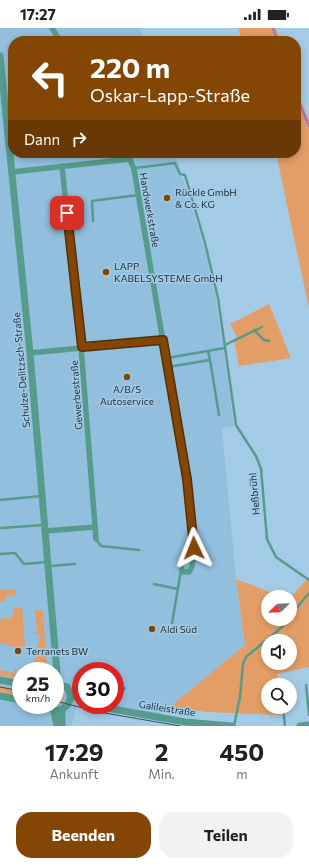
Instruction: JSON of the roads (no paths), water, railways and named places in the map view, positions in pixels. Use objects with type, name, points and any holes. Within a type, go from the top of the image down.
[{"type":"street","name":"Schulze-Delitzsch-Straße","points":[[0,56],[8,133]]},
{"type":"street","name":"Schulze-Delitzsch-Straße","points":[[11,158],[30,353],[55,662]]},
{"type":"street","points":[[12,172],[115,158]]},
{"type":"street","name":"Handwerkstraße","points":[[129,158],[134,169],[139,195],[191,508],[193,538],[192,569],[187,572],[181,570]]},
{"type":"street","name":"Gewerbestraße","points":[[62,166],[82,347],[96,540]]},
{"type":"street","points":[[30,353],[163,340]]},
{"type":"street","points":[[44,528],[94,527]]},
{"type":"street","points":[[181,570],[180,564],[192,555]]},
{"type":"street","points":[[0,680],[12,682]]},
{"type":"street","points":[[64,686],[67,687],[71,696],[69,704],[64,707]]},
{"type":"street","points":[[0,696],[12,698]]},
{"type":"street","name":"Galileistraße","points":[[124,709],[185,722],[233,726]]},
{"type":"street","points":[[57,726],[58,714]]},
{"type":"street","points":[[59,714],[62,726]]},
{"type":"street","points":[[300,726],[309,725]]},
{"type":"lane","name":"Heßbrühl","points":[[134,169],[175,163],[180,174],[185,175],[205,243],[218,298],[236,425],[256,456],[260,469],[266,539],[276,557],[309,580]]},
{"type":"lane","points":[[93,221],[92,200],[139,195]]},
{"type":"lane","points":[[167,358],[225,347],[262,327]]},
{"type":"lane","points":[[254,330],[264,340],[269,341]]},
{"type":"lane","points":[[208,351],[220,415]]},
{"type":"lane","points":[[168,367],[210,360]]},
{"type":"lane","points":[[0,500],[42,496]]},
{"type":"lane","points":[[1,528],[44,528]]},
{"type":"lane","points":[[96,540],[101,546],[139,550]]},
{"type":"lane","points":[[0,554],[15,553],[24,564],[75,564]]},
{"type":"lane","points":[[172,623],[178,589],[178,578],[181,570]]},
{"type":"lane","points":[[154,584],[178,589]]},
{"type":"lane","points":[[297,608],[309,593]]},
{"type":"lane","points":[[233,726],[240,697],[243,664],[246,657],[283,626]]},
{"type":"lane","points":[[306,685],[309,715]]},
{"type":"lane","points":[[284,714],[285,726]]},
{"type":"waterway","points":[[273,28],[275,36]]},
{"type":"waterway","points":[[301,107],[309,126]]},
{"type":"tram line","points":[[0,687],[12,689]]},
{"type":"tram line","points":[[64,703],[99,712],[180,726]]},
{"type":"place","name":"Rückle GmbH & Co. KG","points":[[167,198]]},
{"type":"place","name":"LAPP KABELSYSTEME GmbH","points":[[106,272]]},
{"type":"place","name":"A/B/S Autoservice","points":[[127,377]]},
{"type":"place","name":"Aldi Süd","points":[[152,629]]},
{"type":"place","name":"Terranets BW","points":[[18,651]]}]
